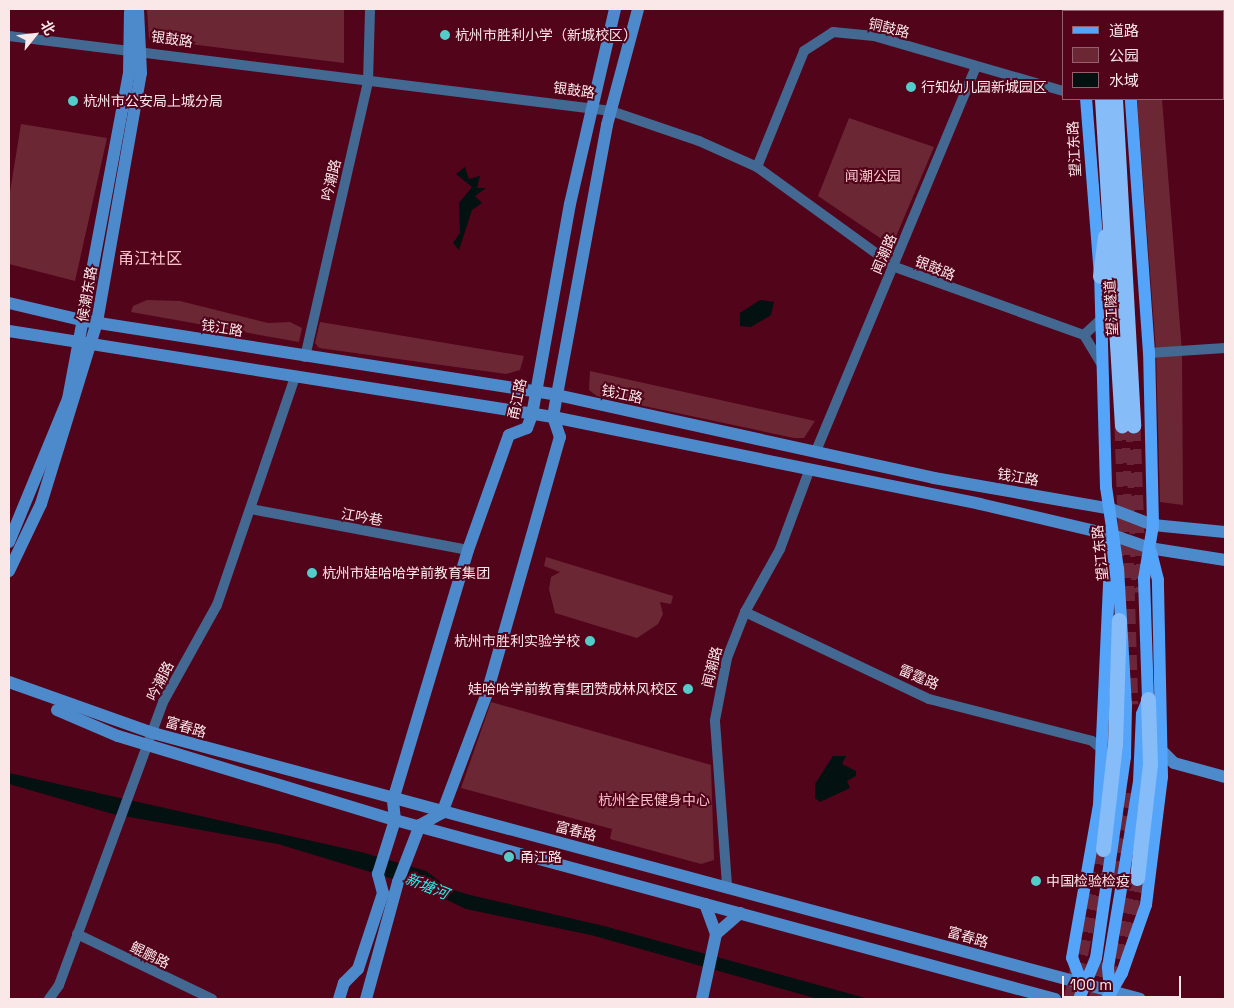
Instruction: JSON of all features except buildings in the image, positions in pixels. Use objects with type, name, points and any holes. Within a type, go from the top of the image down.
[{"type":"highway","points":[[1102,100],[1113,195]]},
{"type":"highway","points":[[1100,276],[1113,195],[1115,100]]},
{"type":"highway","name":"望江隧道","points":[[1113,195],[1128,426]]},
{"type":"highway","points":[[1103,848],[1115,744],[1119,620]]},
{"type":"highway","points":[[1137,878],[1150,764],[1148,699]]},
{"type":"main road","name":"候潮东路","points":[[130,9],[136,49]]},
{"type":"main road","name":"候潮东路","points":[[9,571],[41,504],[91,322],[136,49],[138,9]]},
{"type":"main road","name":"甬江路","points":[[339,999],[344,983],[358,969],[383,893],[378,874],[396,820],[393,800],[468,550],[509,435],[527,428],[532,415],[591,105],[615,9]]},
{"type":"main road","points":[[366,999],[398,882],[409,861],[420,825],[442,813],[487,693],[560,437],[553,417],[557,395],[611,110],[638,9]]},
{"type":"main road","name":"望江东路","points":[[1079,999],[1082,986],[1096,958],[1125,757],[1126,661],[1119,620],[1112,534],[1102,365],[1100,276],[1086,100]]},
{"type":"main road","points":[[1108,995],[1108,967],[1140,782],[1142,714],[1148,699],[1144,579],[1153,525],[1149,353],[1131,100]]},
{"type":"main road","name":"钱江路","points":[[9,303],[91,322],[557,395],[934,478],[1111,508],[1153,525],[1225,532]]},
{"type":"main road","points":[[9,331],[85,345],[553,417],[1112,534],[1149,548],[1225,560]]},
{"type":"main road","name":"候潮东路","points":[[9,542],[68,399],[85,345]]},
{"type":"main road","points":[[1082,986],[1072,958],[1094,847],[1104,751],[1107,562],[1112,534]]},
{"type":"main road","points":[[1108,995],[1122,973],[1146,905],[1162,777],[1158,580],[1149,548]]},
{"type":"main road","name":"富春路","points":[[9,682],[151,739],[727,885],[1108,995],[1140,999]]},
{"type":"main road","name":"富春路","points":[[9,690],[396,820],[1056,999]]},
{"type":"main road","points":[[1162,750],[1174,763],[1225,777]]},
{"type":"main road","points":[[1162,777],[1174,763]]},
{"type":"main road","points":[[702,999],[716,934],[706,904]]},
{"type":"main road","points":[[716,934],[740,913]]},
{"type":"street","name":"吟潮路","points":[[304,356],[368,82],[370,9]]},
{"type":"street","name":"铜鼓路","points":[[757,167],[804,51],[832,32],[874,36],[1062,91]]},
{"type":"street","name":"银鼓路","points":[[9,36],[136,49],[368,82],[591,105],[611,110],[699,140],[757,167],[895,267],[1084,335]]},
{"type":"street","name":"闻潮路","points":[[816,451],[895,267],[976,67]]},
{"type":"street","points":[[1101,319],[1084,335],[1102,365]]},
{"type":"street","points":[[1149,353],[1225,348]]},
{"type":"street","name":"吟潮路","points":[[49,999],[77,934],[151,739],[163,702],[217,605],[295,377]]},
{"type":"street","name":"闻潮路","points":[[727,885],[715,720],[727,658],[745,612],[780,549],[809,471]]},
{"type":"street","name":"江吟巷","points":[[251,509],[468,550]]},
{"type":"street","name":"雷霆路","points":[[745,612],[929,699],[1092,741],[1104,751]]},
{"type":"street","points":[[1092,741],[1105,732]]},
{"type":"street","name":"鲲鹏路","points":[[77,934],[212,999]]},
{"type":"green space","points":[[147,9],[344,9],[344,63],[149,39]]},
{"type":"green space","points":[[1137,100],[1162,100],[1182,351],[1183,505],[1160,502],[1156,352]]},
{"type":"green space","name":"闻潮公园","points":[[849,118],[934,147],[892,246],[818,196]]},
{"type":"green space","points":[[21,124],[107,138],[75,281],[9,264],[9,198]]},
{"type":"green space","points":[[147,300],[180,301],[268,323],[290,322],[302,328],[299,342],[131,312],[133,306]]},
{"type":"green space","points":[[320,322],[524,356],[520,370],[506,374],[319,348],[315,343]]},
{"type":"green space","points":[[590,371],[815,421],[804,438],[794,438],[597,396],[589,390]]},
{"type":"green space","points":[[546,557],[673,596],[671,604],[660,602],[663,614],[658,624],[637,638],[555,613],[549,589],[551,577],[560,572],[544,566]]},
{"type":"green space","name":"杭州全民健身中心","points":[[491,702],[711,765],[714,860],[701,864],[610,839],[612,829],[461,788]]},
{"type":"water","points":[[465,167],[469,179],[480,176],[477,188],[486,188],[475,196],[482,203],[472,210],[459,250],[453,243],[460,233],[459,203],[472,187],[456,174]]},
{"type":"water","points":[[760,300],[774,302],[771,315],[751,327],[740,326],[740,313]]},
{"type":"water","points":[[833,756],[846,756],[842,764],[856,771],[856,776],[847,781],[850,788],[820,802],[815,798],[815,784]]},
{"type":"water","name":"新塘河","points":[[9,773],[361,852],[426,871],[450,889],[470,895],[604,926],[869,999],[818,999],[591,935],[466,909],[420,887],[278,844],[113,814],[9,784]]},
{"type":"tunnel","points":[[1122,425],[1131,704]]},
{"type":"tunnel","points":[[1133,426],[1139,592]]},
{"type":"tunnel","points":[[1113,875],[1126,792]]},
{"type":"tunnel","points":[[1071,999],[1103,849]]},
{"type":"tunnel","points":[[1115,981],[1137,878]]},
{"type":"tunnel","points":[[1096,999],[1107,955]]},
{"type":"place","name":"杭州市胜利小学（新城校区）","points":[[445,35]]},
{"type":"place","name":"行知幼儿园新城园区","points":[[911,87]]},
{"type":"place","name":"杭州市公安局上城分局","points":[[73,101]]},
{"type":"place","name":"杭州市娃哈哈学前教育集团","points":[[312,573]]},
{"type":"place","name":"杭州市胜利实验学校","points":[[590,641]]},
{"type":"place","name":"娃哈哈学前教育集团赞成林风校区","points":[[688,689]]},
{"type":"place","name":"甬江路","points":[[509,857]]},
{"type":"place","name":"中国检验检疫","points":[[1036,881]]},
{"type":"district","name":"甬江社区","points":[[150,259]]}]
